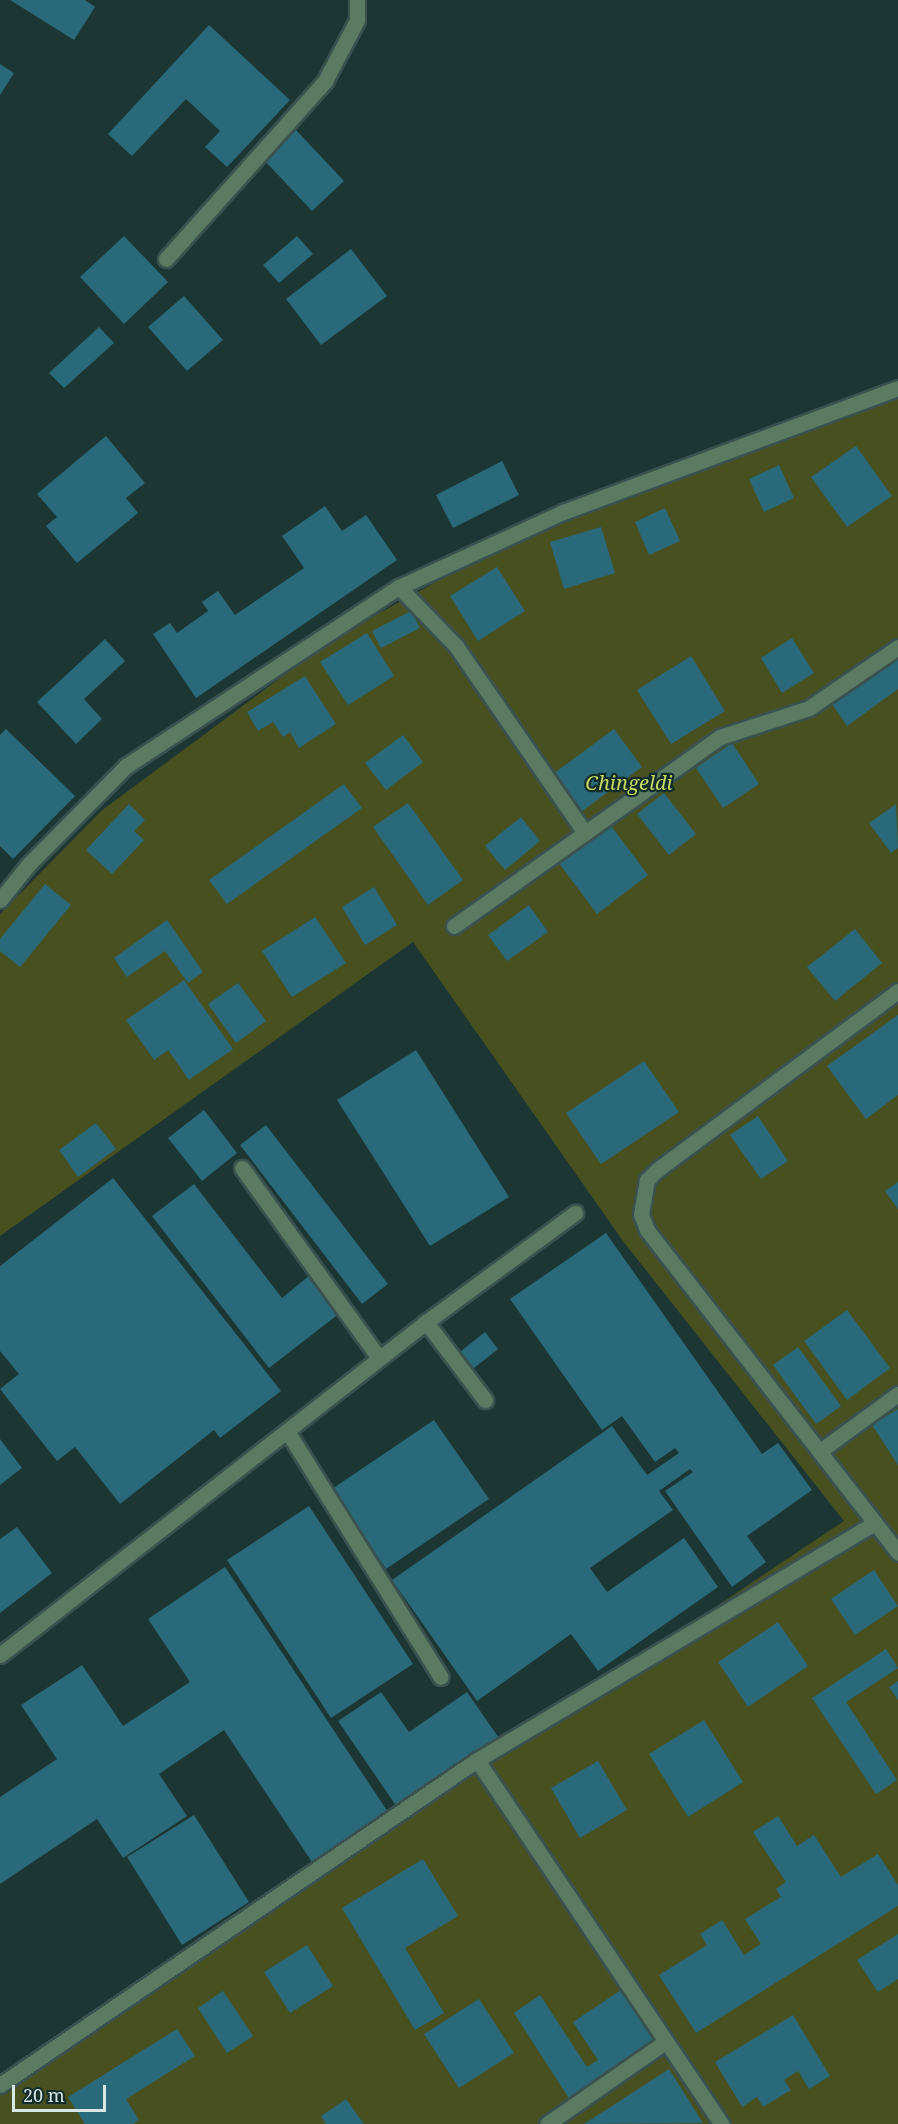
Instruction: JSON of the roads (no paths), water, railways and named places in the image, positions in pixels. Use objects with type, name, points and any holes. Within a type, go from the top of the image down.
[{"type":"street","points":[[166,259],[325,81],[357,20],[357,0]]},
{"type":"street","points":[[0,900],[28,866],[126,766],[399,587],[563,512],[898,388]]},
{"type":"street","points":[[399,587],[456,646],[585,833]]},
{"type":"street","points":[[454,926],[720,737],[809,708],[898,646]]},
{"type":"street","points":[[898,991],[658,1169],[647,1180],[641,1197],[641,1214],[647,1230],[898,1553]]},
{"type":"street","points":[[242,1168],[380,1358]]},
{"type":"street","points":[[0,1655],[426,1322],[575,1213]]},
{"type":"street","points":[[426,1322],[485,1400]]},
{"type":"street","points":[[820,1451],[898,1395]]},
{"type":"street","points":[[287,1431],[441,1677]]},
{"type":"street","points":[[0,2085],[477,1760],[874,1523]]},
{"type":"street","points":[[477,1760],[722,2124]]},
{"type":"street","points":[[547,2124],[665,2042]]},
{"type":"park label","name":"Chingeldi","points":[[629,782]]}]
